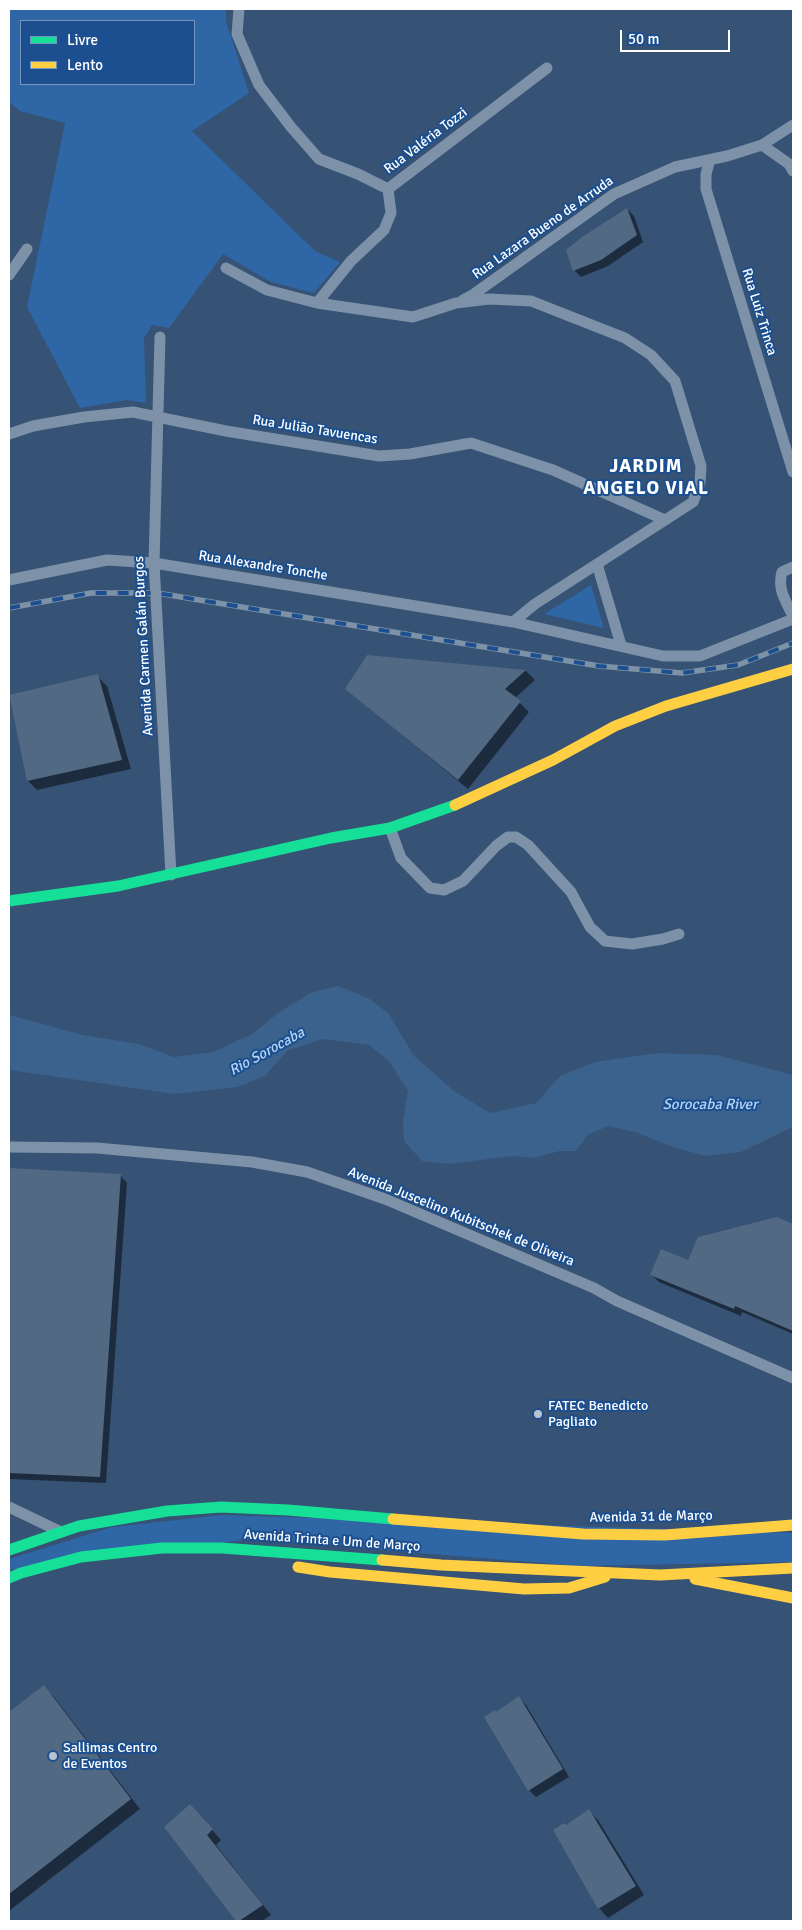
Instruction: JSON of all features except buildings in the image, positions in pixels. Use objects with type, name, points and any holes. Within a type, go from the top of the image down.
[{"type":"main road","points":[[9,901],[118,886],[331,838],[390,828],[496,788],[553,760],[615,726],[666,706],[793,669]]},
{"type":"main road","name":"Avenida Trinta e Um de Março","points":[[9,1550],[79,1526],[167,1511],[221,1507],[288,1510],[510,1529]]},
{"type":"main road","name":"Avenida 31 de Março","points":[[510,1529],[583,1534],[665,1535],[793,1525]]},
{"type":"main road","points":[[162,1548],[330,1572],[524,1589],[569,1588],[619,1573],[670,1574],[793,1568]]},
{"type":"main road","name":"Avenida Trinta e Um de Março","points":[[9,1578],[82,1557],[162,1548],[222,1548],[441,1564],[619,1573]]},
{"type":"main road","points":[[670,1574],[793,1598]]},
{"type":"street","points":[[239,9],[237,34],[259,85],[291,126],[319,159],[358,174],[388,190]]},
{"type":"street","name":"Rua Valéria Tozzi","points":[[317,303],[351,261],[384,230],[391,213],[388,190],[547,68]]},
{"type":"street","name":"Rua Lazara Bueno de Arruda","points":[[456,303],[474,294],[614,194],[675,167],[710,160],[762,145],[793,125]]},
{"type":"street","points":[[762,145],[789,164],[793,171]]},
{"type":"street","name":"Rua Luiz Trinca","points":[[710,160],[706,174],[706,189],[793,472]]},
{"type":"street","points":[[9,275],[28,249]]},
{"type":"street","points":[[226,268],[267,290],[317,303],[413,317],[456,303],[489,299],[531,301],[625,338],[651,355],[674,381],[701,466],[700,483],[693,502],[535,604],[513,622]]},
{"type":"street","name":"Avenida Carmen Galán Burgos","points":[[160,336],[154,563],[171,875]]},
{"type":"street","name":"Rua Julião Tavuencas","points":[[9,434],[32,426],[84,417],[133,412],[226,432],[379,456],[410,454],[471,443],[553,470],[665,520]]},
{"type":"street","name":"Rua Alexandre Tonche","points":[[9,580],[107,560],[154,563],[513,622],[622,645],[664,656],[700,656],[793,618]]},
{"type":"street","points":[[597,564],[622,645]]},
{"type":"street","points":[[793,567],[782,572],[780,582],[781,591],[793,618]]},
{"type":"street","points":[[390,828],[401,858],[430,888],[444,890],[463,881],[496,846],[508,837],[516,837],[528,845],[571,892],[590,927],[605,941],[632,944],[663,939],[679,934]]},
{"type":"street","name":"Avenida Juscelino Kubitschek de Oliveira","points":[[9,1147],[97,1148],[252,1162],[307,1172],[385,1199],[594,1288],[616,1301],[793,1378]]},
{"type":"street","points":[[9,1507],[61,1532]]},
{"type":"shaded area","points":[[9,9],[226,9],[226,21],[249,93],[192,131],[315,251],[340,262],[314,293],[271,282],[223,254],[169,328],[152,325],[144,338],[146,403],[126,400],[80,408],[27,307],[65,123],[20,111],[9,102]]},
{"type":"shaded area","points":[[591,585],[604,628],[544,614]]},
{"type":"shaded area","points":[[222,1515],[793,1533],[793,1562],[581,1566],[316,1543],[244,1540],[9,1570],[9,1559],[112,1527]]},
{"type":"water","name":"Sorocaba River","points":[[339,986],[370,999],[389,1014],[414,1056],[454,1091],[490,1113],[536,1103],[560,1076],[594,1062],[657,1053],[717,1055],[793,1075],[793,1127],[741,1152],[705,1156],[670,1146],[635,1132],[608,1126],[588,1135],[576,1151],[560,1151],[534,1158],[512,1156],[449,1164],[422,1161],[404,1141],[403,1120],[408,1091],[389,1061],[369,1045],[322,1039],[287,1051],[265,1076],[238,1087],[174,1094],[9,1070],[9,1015],[83,1035],[139,1044],[174,1057],[213,1052],[252,1034],[278,1013],[312,992]]},
{"type":"railway","points":[[9,608],[91,593],[157,593],[599,666],[682,673],[738,665],[793,643]]},
{"type":"traffic: fast","points":[[9,901],[118,886],[331,838],[390,828],[455,805]]},
{"type":"traffic: fast","points":[[9,1550],[79,1526],[167,1511],[221,1507],[288,1510],[393,1519]]},
{"type":"traffic: fast","points":[[9,1578],[81,1557],[162,1548],[222,1548],[382,1560]]},
{"type":"traffic: slow","points":[[455,805],[553,760],[615,726],[666,706],[793,669]]},
{"type":"traffic: slow","points":[[393,1519],[583,1534],[665,1535],[793,1525]]},
{"type":"traffic: slow","points":[[382,1560],[441,1565],[660,1575],[793,1568]]},
{"type":"traffic: slow","points":[[298,1567],[330,1572],[524,1589],[569,1588],[605,1577]]},
{"type":"traffic: slow","points":[[695,1579],[793,1598]]},
{"type":"place","name":"FATEC Benedicto Pagliato","points":[[538,1414]]},
{"type":"place","name":"Sallimas Centro de Eventos","points":[[53,1756]]},
{"type":"district","name":"JARDIM ANGELO VIAL","points":[[646,478]]},
{"type":"water label","name":"Rio Sorocaba","points":[[267,1052]]}]
